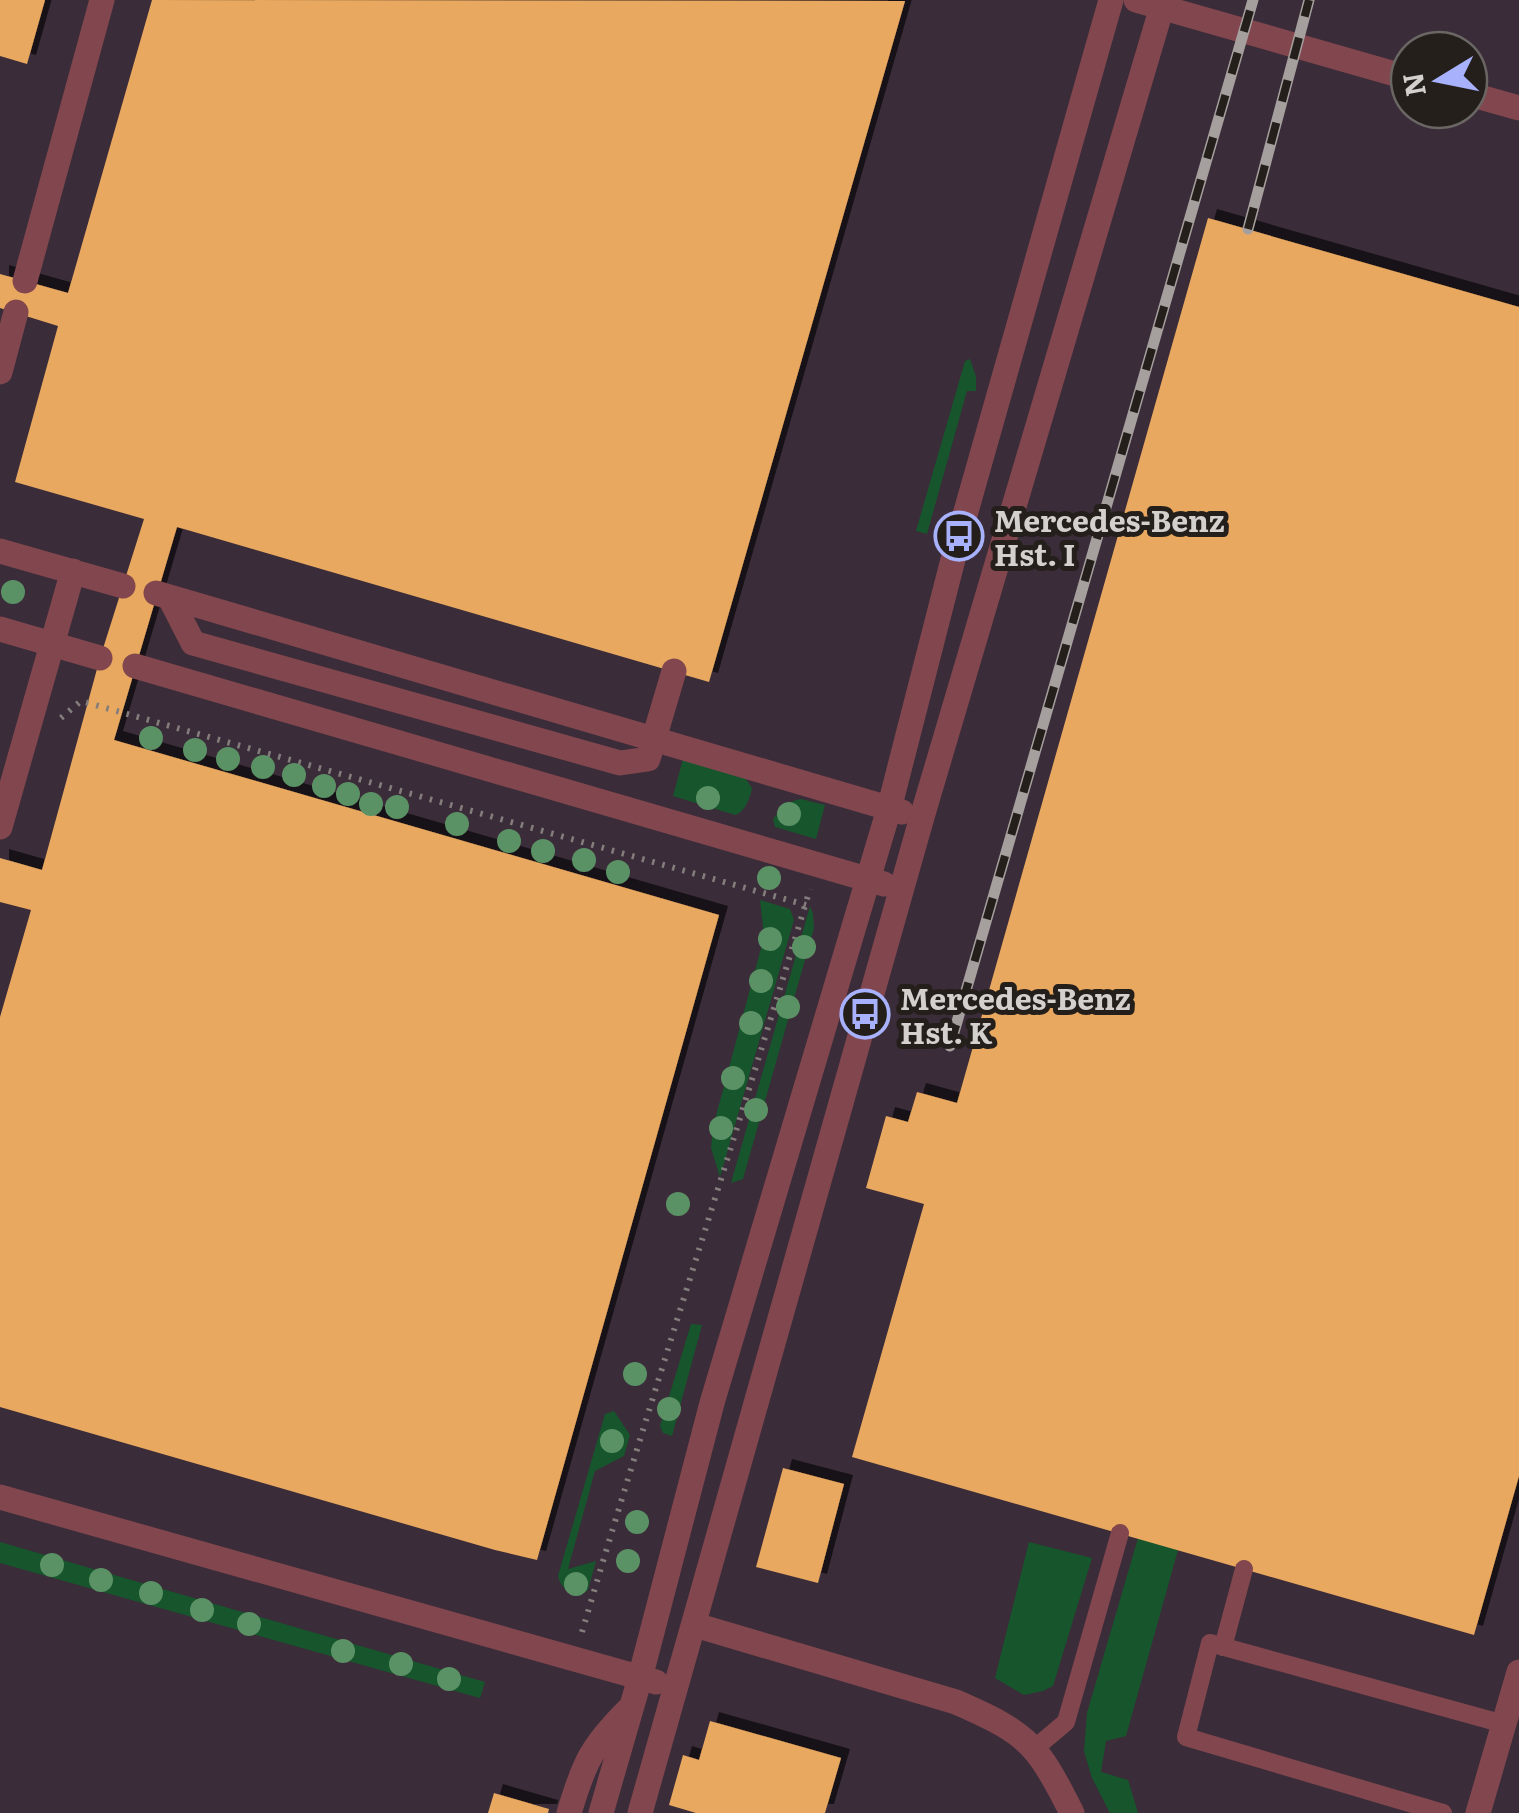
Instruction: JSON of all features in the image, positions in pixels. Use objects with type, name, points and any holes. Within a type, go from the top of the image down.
[{"type":"street","points":[[25,281],[102,0]]},
{"type":"street","points":[[601,1813],[712,1403],[890,809],[959,536],[1111,0]]},
{"type":"street","points":[[1136,0],[1163,4],[1389,72]]},
{"type":"street","points":[[640,1813],[901,889],[1163,4]]},
{"type":"street","points":[[1489,100],[1519,108]]},
{"type":"street","points":[[0,372],[16,312]]},
{"type":"street","points":[[0,551],[123,586]]},
{"type":"street","points":[[0,827],[73,571]]},
{"type":"street","points":[[674,672],[648,760],[620,763],[193,643],[163,595],[890,809],[922,817]]},
{"type":"street","points":[[0,629],[100,658]]},
{"type":"street","points":[[135,666],[901,889]]},
{"type":"street","points":[[0,1497],[676,1687]]},
{"type":"street","points":[[695,1625],[956,1702],[1007,1728],[1034,1749],[1072,1813]]},
{"type":"street","points":[[1478,1813],[1519,1672]]},
{"type":"street","points":[[569,1813],[591,1752],[632,1706]]},
{"type":"lane","points":[[1034,1749],[1066,1722],[1120,1533]]},
{"type":"lane","points":[[1223,1647],[1244,1569]]},
{"type":"lane","points":[[1444,1813],[1186,1737],[1210,1643],[1504,1724]]},
{"type":"path","points":[[28,732],[53,725],[80,701],[806,906]]},
{"type":"path","points":[[574,1659],[641,1430],[818,864]]},
{"type":"shaded area","points":[[0,0],[1519,0],[1519,1813],[0,1813]]},
{"type":"green space","points":[[970,359],[976,391],[967,391],[927,534],[916,531],[965,361]]},
{"type":"green space","points":[[683,759],[745,778],[752,788],[744,808],[735,815],[673,796]]},
{"type":"green space","points":[[801,799],[825,805],[816,839],[775,827],[773,819],[779,812]]},
{"type":"green space","points":[[760,900],[790,909],[794,920],[720,1177],[711,1148],[713,1127],[764,937]]},
{"type":"green space","points":[[810,906],[814,928],[743,1179],[731,1183]]},
{"type":"green space","points":[[691,1324],[702,1325],[672,1436],[663,1433],[660,1426]]},
{"type":"green space","points":[[614,1411],[630,1435],[624,1456],[595,1471],[568,1569],[596,1561],[588,1590],[581,1595],[566,1589],[558,1576],[605,1414]]},
{"type":"green space","points":[[1138,1538],[1178,1550],[1126,1736],[1106,1741],[1101,1772],[1128,1780],[1138,1813],[1110,1813],[1092,1778],[1084,1751],[1087,1713]]},
{"type":"green space","points":[[0,1542],[485,1682],[480,1698],[0,1563]]},
{"type":"green space","points":[[1029,1542],[1092,1558],[1053,1686],[1024,1695],[995,1678]]},
{"type":"building","points":[[0,0],[45,0],[27,64],[0,56]]},
{"type":"building","points":[[152,0],[905,1],[709,682],[177,527],[114,740],[719,915],[537,1560],[0,1407],[0,1017],[31,910],[0,902],[0,858],[42,870],[100,658],[144,519],[15,482],[58,326],[0,308],[0,274],[68,293]]},
{"type":"building","points":[[1208,218],[1519,307],[1519,1476],[1474,1635],[852,1457],[924,1204],[866,1188],[886,1116],[908,1122],[917,1092],[957,1103]]},
{"type":"building","points":[[783,1468],[844,1484],[818,1583],[756,1567]]},
{"type":"building","points":[[710,1721],[841,1758],[825,1813],[696,1813],[669,1805],[683,1755],[699,1760]]},
{"type":"building","points":[[494,1793],[549,1809],[548,1813],[488,1813]]},
{"type":"railway","points":[[950,1046],[1253,0]]},
{"type":"railway","points":[[1248,229],[1309,0]]},
{"type":"place","name":"Mercedes-Benz Hst. I","points":[[959,536]]},
{"type":"place","name":"Mercedes-Benz Hst. K","points":[[865,1014]]}]
